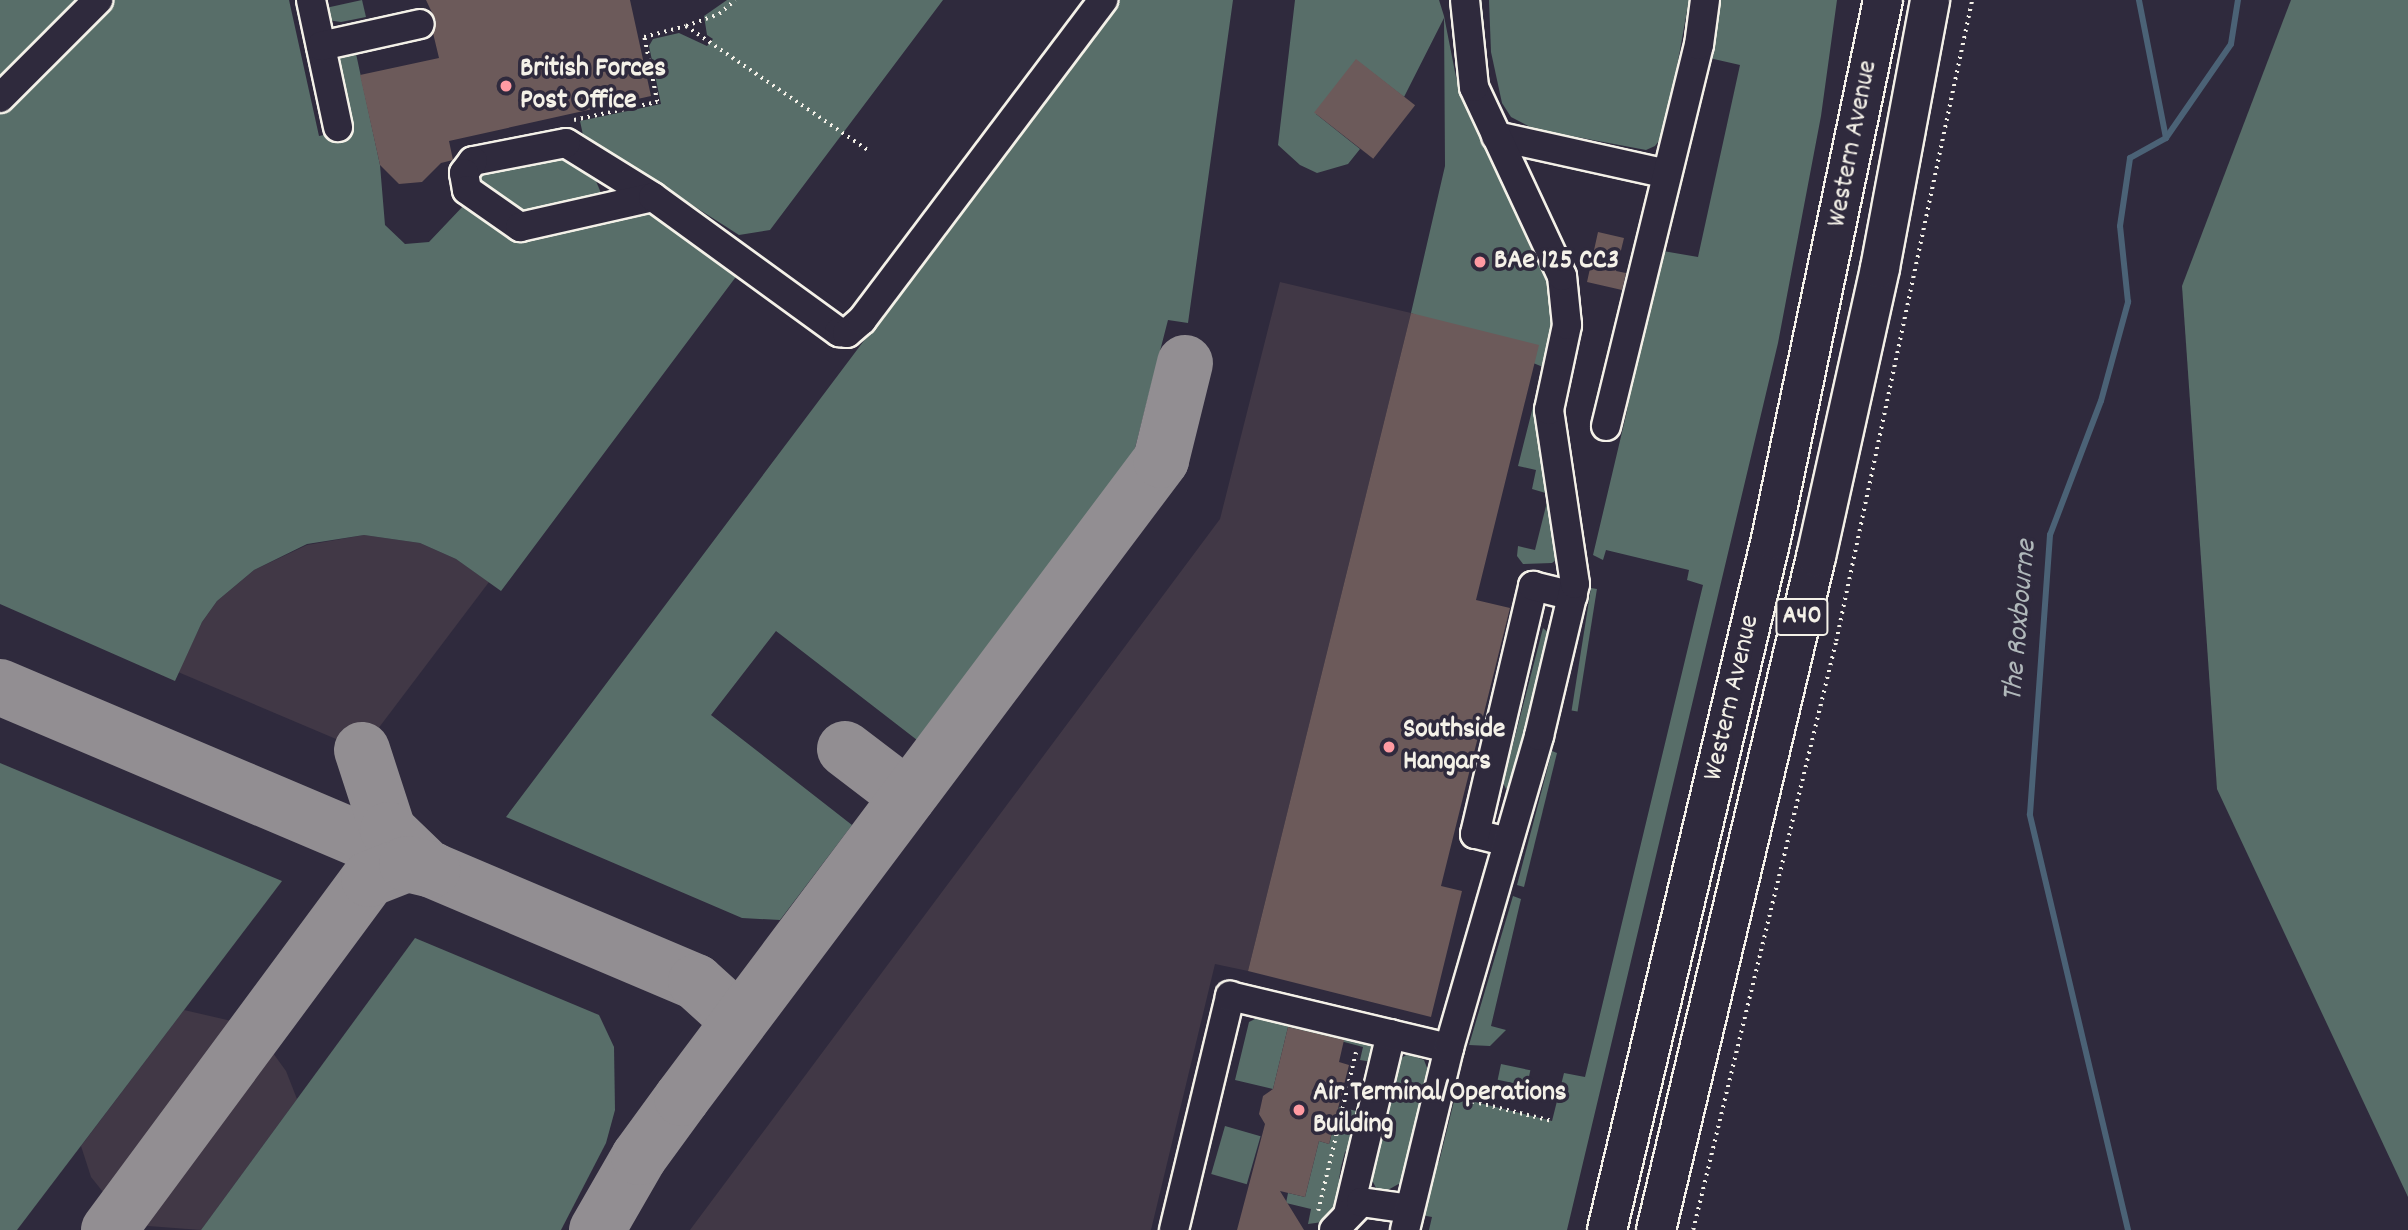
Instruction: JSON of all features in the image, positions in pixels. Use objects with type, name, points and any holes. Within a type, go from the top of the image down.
[{"type":"highway","name":"Western Avenue","points":[[1607,1230],[1771,539],[1883,0]]},
{"type":"highway","name":"Western Avenue","points":[[1656,1230],[1819,544],[1880,268],[1930,0]]},
{"type":"street","points":[[0,98],[98,0]]},
{"type":"street","points":[[311,0],[338,127]]},
{"type":"street","points":[[653,197],[520,227],[467,190],[464,173],[473,161],[566,143],[653,197],[839,332],[847,333],[862,320],[1103,0]]},
{"type":"street","points":[[1332,1223],[1370,1200],[1407,1219],[1449,1048],[1508,842],[1576,584],[1549,410],[1567,325],[1567,300],[1553,254],[1474,87],[1465,0]]},
{"type":"street","points":[[1606,426],[1667,174],[1705,0]]},
{"type":"street","points":[[321,46],[420,24]]},
{"type":"street","points":[[1496,136],[1667,174]]},
{"type":"street","points":[[1508,842],[1475,834],[1533,586],[1573,596]]},
{"type":"street","points":[[1174,1230],[1230,996],[1449,1048]]},
{"type":"street","points":[[1332,1223],[1391,1034]]},
{"type":"path","points":[[568,121],[657,102],[644,37],[719,14],[735,0]]},
{"type":"path","points":[[1693,1230],[1836,640],[1972,0]]},
{"type":"path","points":[[686,26],[869,151]]},
{"type":"path","points":[[1332,1223],[1356,1050]]},
{"type":"shaded area","points":[[1280,282],[1411,313],[1248,971],[1215,964],[1151,1230],[690,1230],[1220,519]]},
{"type":"shaded area","points":[[364,535],[420,543],[456,559],[489,582],[362,750],[178,672],[202,622],[217,601],[254,570],[307,545]]},
{"type":"shaded area","points":[[184,1010],[236,1022],[265,1042],[286,1071],[297,1099],[201,1230],[148,1226],[115,1207],[91,1177],[81,1146]]},
{"type":"green space","points":[[0,0],[289,0],[319,136],[348,130],[336,58],[355,49],[380,165],[385,225],[405,244],[429,242],[466,203],[525,237],[647,208],[741,270],[501,591],[456,559],[420,543],[364,535],[307,544],[254,570],[217,601],[202,622],[175,681],[0,604]]},
{"type":"green space","points":[[362,0],[366,17],[341,22],[327,20],[321,9]]},
{"type":"green space","points":[[727,0],[943,0],[770,230],[739,235],[583,135],[580,121],[661,104],[649,46],[653,39],[679,33],[707,46],[713,39],[707,35],[704,16]]},
{"type":"green space","points":[[1120,0],[1233,0],[1188,323],[1168,320],[1134,452],[917,740],[776,631],[711,715],[852,825],[780,920],[742,918],[506,817]]},
{"type":"green space","points":[[1295,0],[1439,0],[1444,16],[1456,77],[1552,287],[1560,557],[1552,563],[1523,564],[1517,556],[1518,546],[1535,550],[1549,494],[1532,489],[1536,470],[1518,466],[1543,367],[1411,313],[1445,166],[1444,18],[1404,97],[1356,60],[1316,114],[1360,149],[1348,164],[1317,173],[1300,165],[1278,145]]},
{"type":"green space","points":[[1489,0],[1689,0],[1665,133],[1655,146],[1646,150],[1534,129],[1511,117],[1502,103],[1491,52]]},
{"type":"green space","points":[[1713,0],[1837,0],[1821,116],[1778,343],[1567,1230],[1429,1230],[1432,1217],[1416,1214],[1429,1160],[1439,1162],[1455,1097],[1552,1121],[1564,1073],[1585,1077],[1703,585],[1687,580],[1689,570],[1606,550],[1603,560],[1593,555],[1627,411],[1635,346],[1648,295],[1663,251],[1698,257],[1740,65],[1705,57]]},
{"type":"green space","points":[[2291,0],[2408,0],[2408,1197],[2217,789],[2182,286]]},
{"type":"green space","points":[[554,154],[596,181],[603,198],[523,216],[477,186],[476,174]]},
{"type":"green space","points":[[1591,588],[1597,589],[1578,711],[1572,710]]},
{"type":"green space","points":[[1543,628],[1550,634],[1514,784],[1506,789],[1503,783]]},
{"type":"green space","points":[[1552,751],[1557,753],[1524,887],[1517,885]]},
{"type":"green space","points":[[0,763],[282,881],[17,1230],[0,1230]]},
{"type":"green space","points":[[1513,896],[1521,899],[1491,1026],[1506,1030],[1490,1046],[1469,1045]]},
{"type":"green space","points":[[415,938],[599,1015],[614,1047],[615,1110],[606,1143],[561,1230],[201,1230]]},
{"type":"green space","points":[[1257,1018],[1376,1046],[1372,1062],[1360,1060],[1363,1047],[1288,1027],[1273,1089],[1235,1080],[1249,1022]]},
{"type":"green space","points":[[1408,1054],[1424,1060],[1429,1073],[1404,1181],[1386,1191],[1376,1188],[1369,1174],[1396,1061]]},
{"type":"green space","points":[[1501,1064],[1530,1070],[1527,1086],[1498,1080]]},
{"type":"green space","points":[[1339,1107],[1361,1112],[1354,1145],[1345,1152],[1341,1167],[1339,1179],[1344,1188],[1330,1221],[1308,1224],[1311,1209],[1286,1203],[1288,1193],[1305,1197],[1319,1141],[1329,1144]]},
{"type":"green space","points":[[1225,1126],[1261,1136],[1247,1184],[1211,1174]]},
{"type":"building","name":"British Forces Post Office","points":[[426,0],[630,0],[651,96],[449,141],[453,160],[441,163],[422,182],[399,184],[380,165],[360,75],[439,58],[433,33],[436,21]]},
{"type":"building","points":[[1356,59],[1415,105],[1373,159],[1314,113]]},
{"type":"building","points":[[1598,232],[1624,238],[1616,271],[1626,273],[1622,290],[1587,282]]},
{"type":"building","name":"Southside Hangars","points":[[1411,313],[1539,345],[1476,600],[1510,608],[1441,886],[1462,891],[1431,1017],[1248,971]]},
{"type":"building","name":"Air Terminal/Operations Building","points":[[1288,1027],[1344,1040],[1339,1062],[1349,1065],[1329,1144],[1319,1141],[1305,1197],[1280,1191],[1304,1230],[1237,1230],[1265,1124],[1259,1114],[1263,1096],[1273,1089]]},
{"type":"waterway","name":"The Roxbourne","points":[[2128,1230],[2030,814],[2050,535],[2101,401],[2128,302],[2120,226],[2130,158],[2166,138],[2139,0]]},
{"type":"waterway","points":[[2166,138],[2231,44],[2238,0]]},
{"type":"taxiway","points":[[597,1230],[639,1157],[682,1098],[1161,460],[1185,363]]},
{"type":"taxiway","points":[[0,687],[696,982],[739,1021]]},
{"type":"taxiway","points":[[845,749],[908,797]]},
{"type":"taxiway","points":[[362,750],[388,830],[422,863]]},
{"type":"taxiway","points":[[109,1230],[369,879],[407,864],[432,870]]},
{"type":"place","name":"British Forces Post Office","points":[[506,86]]},
{"type":"place","name":"BAe 125 CC3","points":[[1480,262]]},
{"type":"place","name":"Southside Hangars","points":[[1389,747]]},
{"type":"place","name":"Air Terminal/Operations Building","points":[[1299,1110]]}]
